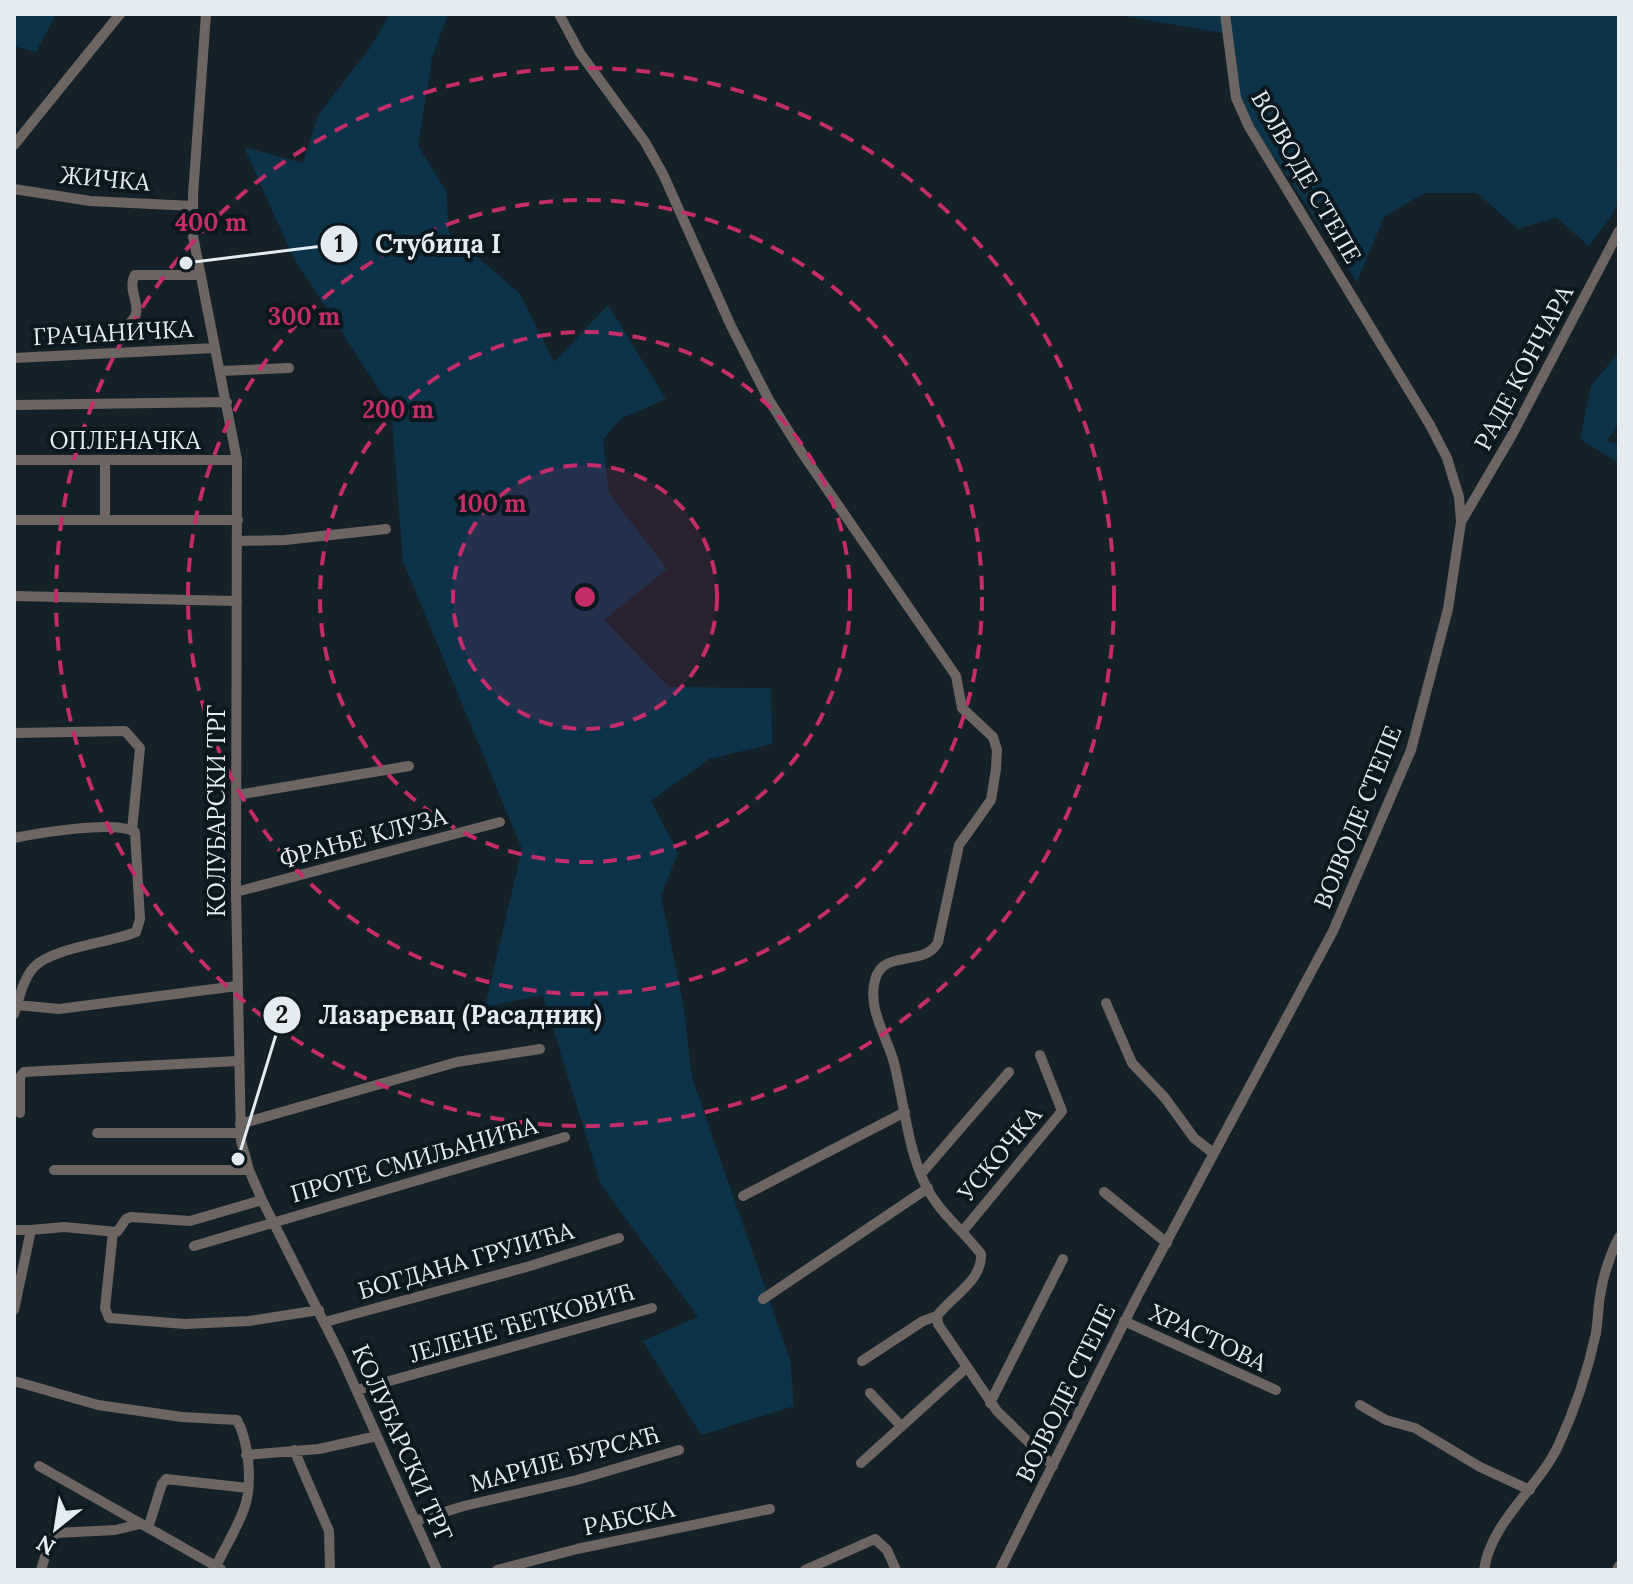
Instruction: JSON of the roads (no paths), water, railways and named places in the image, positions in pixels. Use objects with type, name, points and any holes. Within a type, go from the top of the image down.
[{"type":"street","points":[[14,145],[120,14]]},
{"type":"street","name":"КОЛУБАРСКИ ТРГ","points":[[206,14],[193,236],[237,460],[236,892],[240,1128],[249,1170],[262,1200],[325,1322],[437,1570]]},
{"type":"street","points":[[559,14],[580,53],[645,142],[663,174],[731,326],[769,400],[802,453],[956,676],[962,708],[993,737],[995,743],[996,769],[991,800],[959,845],[938,942],[928,954],[884,965],[875,981],[874,1001],[893,1060],[921,1174],[944,1213],[981,1254],[979,1268],[937,1316],[923,1321],[862,1361]]},
{"type":"street","name":"ВОЈВОДЕ СТЕПЕ","points":[[1000,1570],[1124,1321],[1333,931],[1411,750],[1448,609],[1461,522],[1459,497],[1447,458],[1430,425],[1240,108],[1225,14]]},
{"type":"street","name":"ЖИЧКА","points":[[14,189],[90,201],[193,206]]},
{"type":"street","name":"РАДЕ КОНЧАРА","points":[[1461,522],[1512,435],[1619,231]]},
{"type":"street","points":[[128,324],[136,319],[137,313],[132,282],[135,275],[199,275]]},
{"type":"street","name":"ГРАЧАНИЧКА","points":[[14,358],[215,348]]},
{"type":"street","points":[[220,371],[289,368]]},
{"type":"street","points":[[14,405],[227,402]]},
{"type":"street","name":"ОПЛЕНАЧКА","points":[[14,460],[237,460]]},
{"type":"street","points":[[105,461],[105,519]]},
{"type":"street","points":[[14,520],[238,520]]},
{"type":"street","points":[[238,541],[285,540],[386,529]]},
{"type":"street","points":[[14,596],[237,601]]},
{"type":"street","points":[[14,733],[125,731],[140,748],[132,830]]},
{"type":"street","points":[[237,795],[409,766]]},
{"type":"street","name":"ФРАЊЕ КЛУЗА","points":[[236,892],[500,822]]},
{"type":"street","points":[[14,838],[100,827],[127,827],[132,830],[137,836],[140,919],[136,932],[49,956],[34,967],[26,979],[16,1009],[59,1009],[237,986]]},
{"type":"street","points":[[1106,1003],[1132,1063],[1165,1098],[1194,1138],[1213,1153]]},
{"type":"street","points":[[97,1133],[240,1128],[457,1062],[540,1049]]},
{"type":"street","name":"УСКОЧКА","points":[[962,1232],[1062,1111],[1040,1055]]},
{"type":"street","points":[[20,1113],[20,1077],[24,1072],[238,1061]]},
{"type":"street","points":[[921,1174],[1009,1072]]},
{"type":"street","points":[[743,1196],[905,1112]]},
{"type":"street","name":"ПРОТЕ СМИЉАНИЋА","points":[[194,1246],[565,1137]]},
{"type":"street","points":[[54,1170],[249,1170]]},
{"type":"street","points":[[763,1299],[928,1188]]},
{"type":"street","points":[[1104,1192],[1167,1243]]},
{"type":"street","points":[[14,1230],[64,1227],[117,1232],[131,1217],[190,1221],[262,1200]]},
{"type":"street","points":[[14,1310],[31,1230]]},
{"type":"street","points":[[113,1232],[105,1308],[109,1318],[185,1324],[249,1321],[319,1310]]},
{"type":"street","points":[[1484,1570],[1490,1544],[1530,1490],[1560,1442],[1590,1362],[1600,1294],[1619,1237]]},
{"type":"street","name":"БОГДАНА ГРУЈИЋА","points":[[325,1322],[530,1266],[619,1238]]},
{"type":"street","points":[[990,1403],[1063,1259]]},
{"type":"street","name":"ЈЕЛЕНЕ ЋЕТКОВИЋ","points":[[357,1390],[652,1308]]},
{"type":"street","points":[[937,1316],[940,1328],[990,1403],[1053,1466]]},
{"type":"street","name":"ХРАСТОВА","points":[[1124,1321],[1276,1390]]},
{"type":"street","points":[[861,1463],[966,1368]]},
{"type":"street","points":[[14,1381],[98,1405],[182,1417],[237,1420],[246,1455],[248,1488],[245,1508],[219,1569],[39,1466]]},
{"type":"street","points":[[870,1393],[901,1426]]},
{"type":"street","points":[[1360,1405],[1386,1420],[1415,1428],[1480,1467],[1530,1490]]},
{"type":"street","points":[[246,1455],[319,1449],[377,1436]]},
{"type":"street","points":[[294,1450],[329,1531],[330,1570]]},
{"type":"street","name":"МАРИЈЕ БУРСАЋ","points":[[415,1521],[464,1506],[577,1480],[679,1450]]},
{"type":"street","points":[[144,1526],[166,1479],[248,1488]]},
{"type":"street","name":"РАБСКА","points":[[497,1570],[577,1549],[770,1509]]},
{"type":"street","points":[[41,1570],[49,1543],[56,1533],[144,1526]]},
{"type":"street","points":[[805,1570],[875,1539],[887,1550],[896,1570]]},
{"type":"place","name":"Стубица I","points":[[186,263]]},
{"type":"place","name":"Лазаревац (Расадник)","points":[[238,1159]]}]
